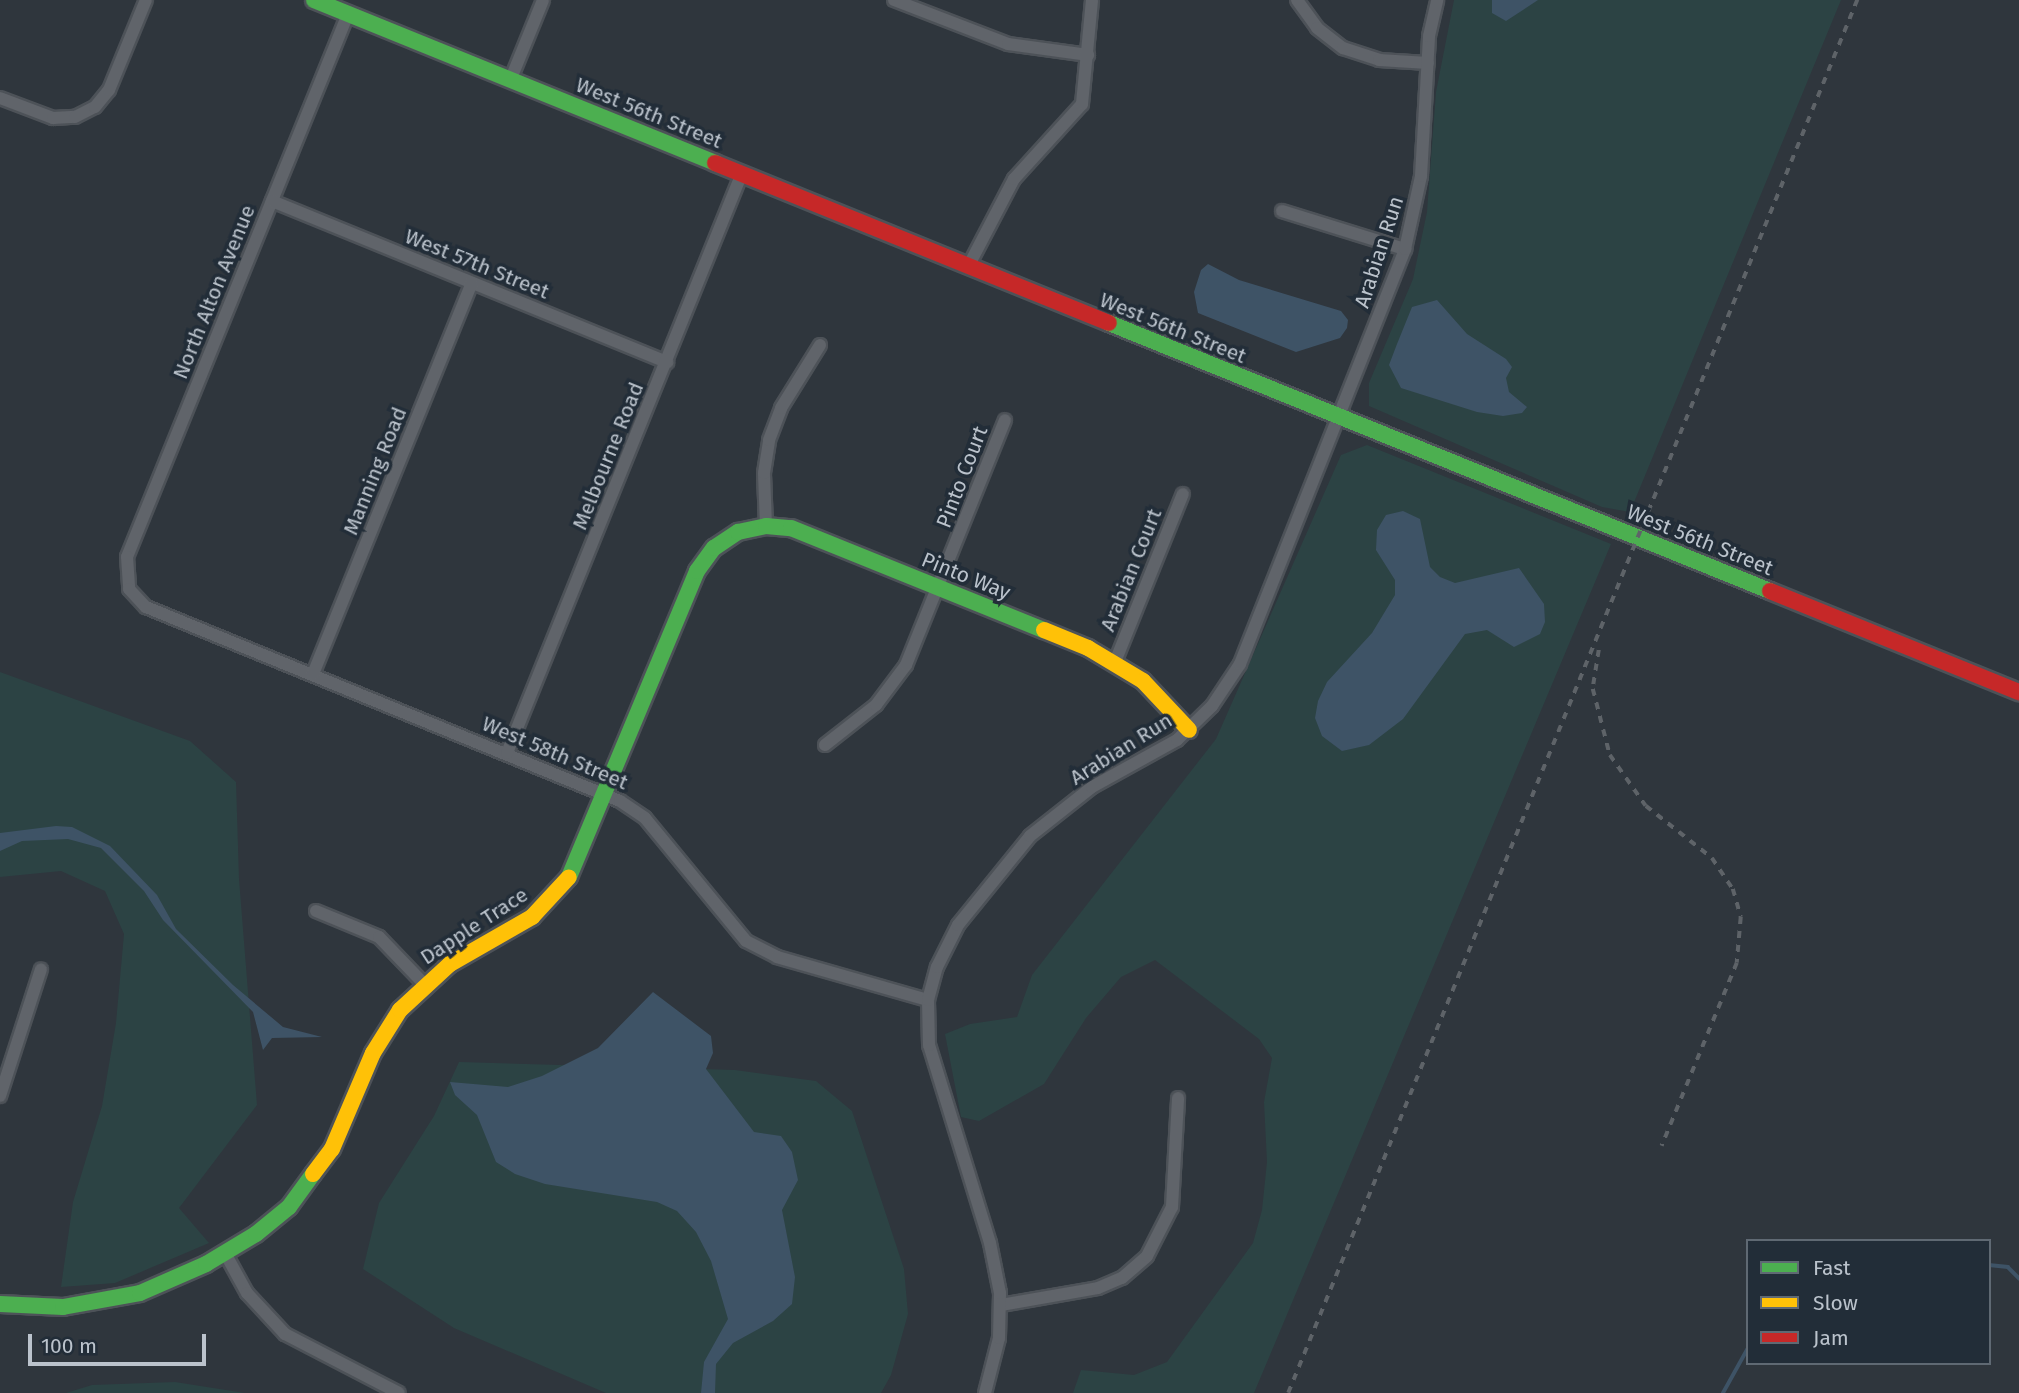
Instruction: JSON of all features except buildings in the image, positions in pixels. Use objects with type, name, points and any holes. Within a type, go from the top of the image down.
[{"type":"main road","name":"West 56th Street","points":[[314,0],[2019,692]]},
{"type":"main road","name":"Pinto Way","points":[[766,526],[791,528],[1115,662],[1144,682],[1189,730]]},
{"type":"main road","name":"Dapple Trace","points":[[0,1304],[63,1307],[113,1301],[156,1288],[225,1253],[282,1214],[317,1173],[337,1140],[378,1043],[424,984],[459,958],[524,922],[552,899],[577,864],[699,566],[723,540],[766,526]]},
{"type":"street","points":[[0,97],[49,117],[79,116],[95,107],[109,90],[146,0]]},
{"type":"street","points":[[510,81],[543,0]]},
{"type":"street","points":[[894,0],[1008,44],[1088,55]]},
{"type":"street","points":[[969,265],[1014,179],[1077,113],[1085,94],[1092,0]]},
{"type":"street","points":[[1297,0],[1317,28],[1343,48],[1379,60],[1428,62]]},
{"type":"street","name":"Arabian Run","points":[[985,1393],[996,1354],[1000,1305],[992,1248],[931,1056],[928,1000],[949,940],[1026,840],[1092,787],[1155,755],[1189,730],[1223,692],[1240,664],[1405,249],[1421,176],[1428,62],[1437,0]]},
{"type":"street","name":"North Alton Avenue","points":[[128,586],[127,557],[348,14]]},
{"type":"street","name":"Melbourne Road","points":[[507,752],[742,173]]},
{"type":"street","name":"West 57th Street","points":[[272,201],[667,362]]},
{"type":"street","points":[[1282,211],[1405,249]]},
{"type":"street","name":"Manning Road","points":[[313,674],[472,283]]},
{"type":"street","points":[[766,526],[764,473],[772,429],[820,345]]},
{"type":"street","name":"Pinto Court","points":[[825,746],[872,709],[894,684],[939,587],[1005,420]]},
{"type":"street","name":"Arabian Court","points":[[1115,662],[1183,494]]},
{"type":"street","name":"West 58th Street","points":[[128,586],[146,607],[507,752],[604,795],[645,818],[733,930],[761,951],[928,1000]]},
{"type":"street","points":[[316,911],[379,937],[424,984]]},
{"type":"street","points":[[0,1097],[41,969]]},
{"type":"street","points":[[1000,1305],[1098,1288],[1122,1278],[1147,1256],[1165,1228],[1172,1202],[1178,1098]]},
{"type":"street","points":[[225,1253],[247,1293],[285,1334],[399,1393]]},
{"type":"green space","points":[[1454,0],[1841,0],[1630,512],[1602,507],[1369,406],[1369,383],[1413,279],[1427,212],[1436,92]]},
{"type":"green space","points":[[1367,445],[1611,544],[1254,1393],[1073,1393],[1081,1370],[1134,1375],[1167,1362],[1253,1243],[1262,1210],[1267,1162],[1264,1102],[1272,1058],[1259,1039],[1155,960],[1121,977],[1086,1018],[1044,1084],[979,1121],[961,1117],[945,1034],[970,1024],[1017,1017],[1032,975],[1216,739],[1341,455]]},
{"type":"green space","points":[[0,672],[190,741],[236,782],[239,879],[257,1105],[179,1208],[209,1243],[115,1283],[61,1287],[73,1202],[102,1106],[116,1023],[124,934],[105,891],[61,871],[0,877]]},
{"type":"green space","points":[[459,1062],[735,1070],[816,1081],[852,1111],[904,1269],[908,1314],[891,1375],[881,1393],[606,1393],[454,1328],[363,1269],[379,1203],[434,1116]]},
{"type":"green space","points":[[175,1382],[245,1393],[66,1393],[92,1385]]},
{"type":"water","points":[[1492,0],[1538,0],[1506,21],[1492,13]]},
{"type":"water","points":[[1208,264],[1239,280],[1341,311],[1348,320],[1347,328],[1340,338],[1296,352],[1198,313],[1194,292],[1201,270]]},
{"type":"water","points":[[1437,300],[1467,334],[1506,359],[1512,367],[1506,378],[1509,392],[1527,407],[1522,413],[1503,416],[1477,412],[1401,388],[1389,365],[1412,307]]},
{"type":"water","points":[[1403,511],[1420,519],[1430,567],[1440,577],[1455,583],[1519,568],[1544,604],[1545,622],[1540,634],[1514,647],[1487,630],[1465,634],[1403,719],[1369,745],[1342,751],[1322,736],[1315,718],[1318,701],[1327,682],[1372,633],[1395,595],[1395,580],[1376,550],[1377,530],[1386,515]]},
{"type":"water","points":[[56,826],[72,827],[110,846],[157,895],[176,929],[233,985],[283,1027],[322,1037],[272,1038],[263,1050],[253,1012],[163,920],[144,891],[101,848],[68,839],[22,841],[0,851],[0,833]]},
{"type":"water","points":[[653,992],[711,1036],[713,1053],[706,1069],[754,1132],[781,1136],[792,1152],[798,1180],[782,1210],[795,1277],[792,1304],[773,1321],[733,1343],[716,1364],[715,1393],[701,1393],[704,1362],[728,1319],[711,1261],[696,1232],[677,1211],[657,1202],[545,1184],[515,1174],[496,1162],[477,1115],[455,1095],[450,1082],[508,1087],[542,1076],[598,1048]]},
{"type":"waterway","points":[[1991,1265],[2008,1267],[2019,1278]]},
{"type":"waterway","points":[[1723,1393],[1746,1352]]},
{"type":"railway","points":[[1288,1393],[1857,0]]},
{"type":"railway","points":[[1599,650],[1593,689],[1610,755],[1646,806],[1712,858],[1733,889],[1741,917],[1737,963],[1662,1146]]},
{"type":"traffic: fast","points":[[314,0],[715,163]]},
{"type":"traffic: fast","points":[[1109,323],[1770,591]]},
{"type":"traffic: fast","points":[[569,877],[697,571],[714,548],[738,532],[766,526],[791,528],[1044,630]]},
{"type":"traffic: fast","points":[[0,1304],[63,1307],[140,1293],[206,1264],[256,1234],[289,1207],[313,1174]]},
{"type":"traffic: slow","points":[[1044,630],[1088,648],[1143,681],[1189,730]]},
{"type":"traffic: slow","points":[[313,1174],[332,1149],[373,1053],[400,1010],[450,964],[532,917],[569,877]]},
{"type":"traffic: jam","points":[[715,163],[1109,323]]},
{"type":"traffic: jam","points":[[1770,591],[2019,692]]}]
